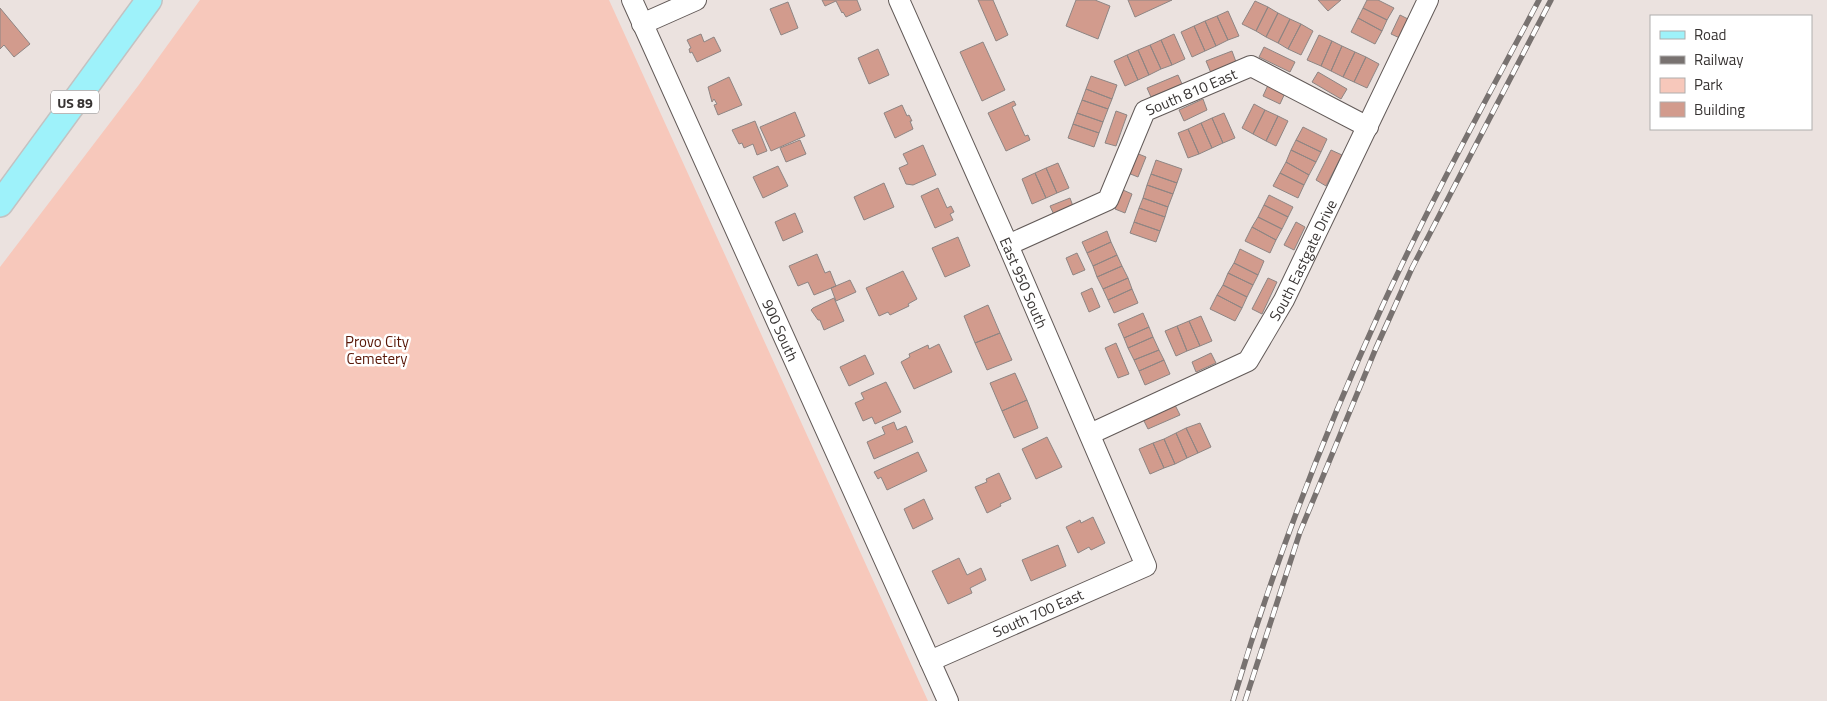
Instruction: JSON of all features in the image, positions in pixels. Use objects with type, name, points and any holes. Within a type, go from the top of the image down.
[{"type":"main road","name":"US 89","points":[[0,204],[149,0]]},
{"type":"street","name":"900 South","points":[[632,0],[948,701]]},
{"type":"street","points":[[642,24],[696,0]]},
{"type":"street","name":"East 950 South","points":[[899,0],[1008,246],[1146,566]]},
{"type":"street","name":"South Eastgate Drive","points":[[1090,434],[1248,361],[1284,300],[1368,127],[1425,1]]},
{"type":"street","name":"South 810 East","points":[[1008,246],[1108,200],[1145,111],[1251,66],[1368,127]]},
{"type":"street","name":"South 700 East","points":[[930,661],[1146,566]]},
{"type":"green space","name":"Provo City Cemetery","points":[[200,0],[609,0],[928,701],[0,701],[0,267],[138,86]]},
{"type":"building","points":[[822,0],[857,0],[861,10],[846,17],[836,1],[825,6]]},
{"type":"building","points":[[978,0],[993,0],[1008,35],[996,41]]},
{"type":"building","points":[[1076,0],[1095,0],[1110,6],[1098,39],[1066,26]]},
{"type":"building","points":[[1128,0],[1172,0],[1135,17]]},
{"type":"building","points":[[1318,0],[1341,0],[1328,11]]},
{"type":"building","points":[[1367,0],[1378,0],[1394,8],[1387,20],[1363,8]]},
{"type":"building","points":[[1255,1],[1268,7],[1256,31],[1242,24]]},
{"type":"building","points":[[788,2],[798,28],[781,35],[770,9]]},
{"type":"building","points":[[1268,7],[1278,13],[1266,37],[1256,31]]},
{"type":"building","points":[[0,8],[30,44],[14,57],[4,45],[0,49]]},
{"type":"building","points":[[1363,8],[1387,20],[1382,31],[1358,18]]},
{"type":"building","points":[[1228,11],[1239,36],[1228,40],[1217,16]]},
{"type":"building","points":[[1278,13],[1290,19],[1278,43],[1266,37]]},
{"type":"building","points":[[1400,15],[1410,20],[1402,39],[1391,34]]},
{"type":"building","points":[[1217,16],[1228,40],[1216,46],[1205,21]]},
{"type":"building","points":[[1358,18],[1382,31],[1375,44],[1351,32]]},
{"type":"building","points":[[1290,19],[1301,24],[1288,49],[1278,43]]},
{"type":"building","points":[[1205,21],[1216,46],[1205,51],[1194,26]]},
{"type":"building","points":[[1301,24],[1313,31],[1301,55],[1288,49]]},
{"type":"building","points":[[1194,26],[1205,51],[1192,57],[1181,32]]},
{"type":"building","points":[[701,34],[704,42],[714,37],[721,51],[697,62],[692,52],[690,53],[689,49],[691,48],[687,40]]},
{"type":"building","points":[[1174,34],[1185,59],[1172,65],[1161,40]]},
{"type":"building","points":[[1319,35],[1332,41],[1321,66],[1307,60]]},
{"type":"building","points":[[1161,40],[1172,65],[1161,69],[1150,45]]},
{"type":"building","points":[[1332,41],[1342,46],[1331,71],[1321,66]]},
{"type":"building","points":[[983,42],[1005,90],[982,101],[960,52]]},
{"type":"building","points":[[1150,45],[1161,69],[1149,75],[1138,50]]},
{"type":"building","points":[[1342,46],[1355,52],[1343,77],[1331,71]]},
{"type":"building","points":[[1264,47],[1295,62],[1290,72],[1259,57]]},
{"type":"building","points":[[878,49],[889,75],[869,84],[858,58]]},
{"type":"building","points":[[1138,50],[1149,75],[1138,80],[1127,55]]},
{"type":"building","points":[[1232,51],[1236,62],[1211,73],[1206,61]]},
{"type":"building","points":[[1355,52],[1366,57],[1354,82],[1343,77]]},
{"type":"building","points":[[1127,55],[1138,80],[1125,86],[1114,61]]},
{"type":"building","points":[[1366,57],[1379,64],[1367,88],[1354,82]]},
{"type":"building","points":[[1318,72],[1347,89],[1341,99],[1312,82]]},
{"type":"building","points":[[1178,75],[1182,84],[1151,97],[1147,88]]},
{"type":"building","points":[[1091,76],[1117,85],[1112,99],[1086,89]]},
{"type":"building","points":[[729,77],[742,105],[718,115],[714,105],[717,104],[714,99],[712,102],[708,87]]},
{"type":"building","points":[[1268,85],[1285,93],[1280,104],[1263,96]]},
{"type":"building","points":[[1086,89],[1112,99],[1108,109],[1082,100]]},
{"type":"building","points":[[1203,99],[1207,110],[1184,121],[1179,110]]},
{"type":"building","points":[[1082,100],[1108,109],[1103,122],[1077,113]]},
{"type":"building","points":[[1014,101],[1016,105],[1012,107],[1025,136],[1028,135],[1030,140],[1006,151],[988,113]]},
{"type":"building","points":[[1254,104],[1265,110],[1253,134],[1242,128]]},
{"type":"building","points":[[902,105],[907,116],[909,115],[912,121],[910,121],[913,129],[895,138],[884,113]]},
{"type":"building","points":[[1265,110],[1278,116],[1266,141],[1253,134]]},
{"type":"building","points":[[1116,111],[1127,115],[1116,146],[1105,143]]},
{"type":"building","points":[[795,112],[805,136],[771,151],[760,127]]},
{"type":"building","points":[[1077,113],[1103,122],[1099,133],[1073,124]]},
{"type":"building","points":[[1224,113],[1235,138],[1223,143],[1212,118]]},
{"type":"building","points":[[1278,116],[1288,121],[1276,146],[1266,141]]},
{"type":"building","points":[[1212,118],[1223,143],[1212,148],[1201,123]]},
{"type":"building","points":[[755,121],[767,151],[757,155],[753,144],[744,148],[742,143],[739,144],[732,130]]},
{"type":"building","points":[[1201,123],[1212,148],[1199,154],[1188,129]]},
{"type":"building","points":[[1073,124],[1099,133],[1094,147],[1068,138]]},
{"type":"building","points":[[1303,127],[1327,139],[1321,152],[1296,140]]},
{"type":"building","points":[[1188,129],[1199,154],[1188,158],[1178,133]]},
{"type":"building","points":[[800,140],[806,154],[786,162],[780,148]]},
{"type":"building","points":[[1296,140],[1321,152],[1316,162],[1291,150]]},
{"type":"building","points":[[923,145],[936,175],[913,185],[906,184],[899,168],[908,164],[903,154]]},
{"type":"building","points":[[1291,150],[1316,162],[1309,175],[1286,162]]},
{"type":"building","points":[[1331,150],[1342,155],[1326,186],[1316,180]]},
{"type":"building","points":[[1136,153],[1146,157],[1138,177],[1128,173]]},
{"type":"building","points":[[1156,160],[1182,169],[1177,183],[1151,174]]},
{"type":"building","points":[[1286,162],[1309,175],[1304,185],[1280,173]]},
{"type":"building","points":[[1058,163],[1069,188],[1057,193],[1046,168]]},
{"type":"building","points":[[778,166],[788,186],[763,198],[753,177]]},
{"type":"building","points":[[1046,168],[1057,193],[1046,198],[1035,173]]},
{"type":"building","points":[[1035,173],[1046,198],[1032,204],[1022,179]]},
{"type":"building","points":[[1280,173],[1304,185],[1298,198],[1273,186]]},
{"type":"building","points":[[1151,174],[1177,183],[1173,194],[1147,185]]},
{"type":"building","points":[[884,183],[894,207],[864,220],[854,197]]},
{"type":"building","points":[[1147,185],[1173,194],[1168,207],[1143,198]]},
{"type":"building","points":[[938,188],[947,208],[951,206],[954,212],[950,214],[953,220],[935,228],[921,196]]},
{"type":"building","points":[[1123,190],[1132,194],[1125,213],[1115,209]]},
{"type":"building","points":[[1269,195],[1293,207],[1288,217],[1264,205]]},
{"type":"building","points":[[1070,198],[1074,209],[1055,217],[1050,206]]},
{"type":"building","points":[[1143,198],[1168,207],[1165,217],[1139,208]]},
{"type":"building","points":[[1264,205],[1288,217],[1282,229],[1258,217]]},
{"type":"building","points":[[1139,208],[1165,217],[1160,231],[1134,222]]},
{"type":"building","points":[[795,213],[803,232],[783,241],[775,222]]},
{"type":"building","points":[[1258,217],[1282,229],[1276,240],[1252,227]]},
{"type":"building","points":[[1134,222],[1160,231],[1156,242],[1130,233]]},
{"type":"building","points":[[1296,222],[1305,227],[1294,250],[1284,245]]},
{"type":"building","points":[[1252,227],[1276,240],[1270,253],[1245,241]]},
{"type":"building","points":[[1107,231],[1111,242],[1087,253],[1082,242]]},
{"type":"building","points":[[958,237],[970,266],[945,277],[932,248]]},
{"type":"building","points":[[1111,242],[1117,255],[1093,266],[1087,253]]},
{"type":"building","points":[[1240,249],[1264,261],[1258,275],[1234,263]]},
{"type":"building","points":[[1077,253],[1085,270],[1073,275],[1066,258]]},
{"type":"building","points":[[817,254],[825,273],[830,271],[836,286],[814,295],[808,282],[798,286],[789,266]]},
{"type":"building","points":[[1117,255],[1122,266],[1097,277],[1093,266]]},
{"type":"building","points":[[1234,263],[1258,275],[1253,285],[1228,273]]},
{"type":"building","points":[[1122,266],[1128,278],[1103,289],[1097,277]]},
{"type":"building","points":[[903,271],[917,299],[908,304],[909,306],[890,315],[888,312],[879,316],[866,288]]},
{"type":"building","points":[[1228,273],[1253,285],[1247,297],[1223,285]]},
{"type":"building","points":[[1128,278],[1132,289],[1108,300],[1103,289]]},
{"type":"building","points":[[1268,278],[1277,282],[1262,314],[1252,309]]},
{"type":"building","points":[[850,280],[856,292],[836,301],[831,288]]},
{"type":"building","points":[[1223,285],[1247,297],[1242,308],[1217,295]]},
{"type":"building","points":[[1092,288],[1100,307],[1089,312],[1081,293]]},
{"type":"building","points":[[1132,289],[1138,303],[1114,313],[1108,300]]},
{"type":"building","points":[[1217,295],[1242,308],[1235,321],[1210,309]]},
{"type":"building","points":[[834,298],[844,321],[824,330],[820,320],[811,310]]},
{"type":"building","points":[[988,305],[1000,333],[975,343],[964,316]]},
{"type":"building","points":[[1143,313],[1149,327],[1124,338],[1118,324]]},
{"type":"building","points":[[1201,316],[1212,341],[1200,346],[1189,321]]},
{"type":"building","points":[[1189,321],[1200,346],[1187,351],[1177,326]]},
{"type":"building","points":[[1177,326],[1187,351],[1176,356],[1165,331]]},
{"type":"building","points":[[1149,327],[1153,337],[1128,348],[1124,338]]},
{"type":"building","points":[[1000,333],[1012,360],[987,370],[975,343]]},
{"type":"building","points":[[1153,337],[1159,350],[1134,360],[1128,348]]},
{"type":"building","points":[[1116,343],[1129,374],[1118,378],[1105,348]]},
{"type":"building","points":[[939,344],[952,372],[914,389],[901,362],[910,357],[909,354],[928,345],[929,349]]},
{"type":"building","points":[[1159,350],[1164,360],[1139,371],[1134,360]]},
{"type":"building","points":[[1211,353],[1216,363],[1196,372],[1192,362]]},
{"type":"building","points":[[865,355],[874,374],[849,386],[840,367]]},
{"type":"building","points":[[1164,360],[1170,374],[1145,385],[1139,371]]},
{"type":"building","points":[[1015,373],[1027,400],[1002,411],[990,383]]},
{"type":"building","points":[[886,382],[901,412],[875,424],[872,417],[863,421],[855,403],[864,399],[861,393]]},
{"type":"building","points":[[1027,400],[1038,428],[1014,438],[1002,411]]},
{"type":"building","points":[[1175,405],[1180,415],[1148,429],[1143,419]]},
{"type":"building","points":[[894,422],[897,430],[906,426],[913,442],[874,459],[867,442],[885,434],[882,427]]},
{"type":"building","points":[[1200,423],[1211,447],[1198,453],[1186,428]]},
{"type":"building","points":[[1186,428],[1198,453],[1187,458],[1176,433]]},
{"type":"building","points":[[1176,433],[1187,458],[1175,464],[1164,439]]},
{"type":"building","points":[[1047,437],[1062,467],[1036,479],[1022,449]]},
{"type":"building","points":[[1164,439],[1175,464],[1164,468],[1153,443]]},
{"type":"building","points":[[1153,443],[1164,468],[1150,474],[1139,449]]},
{"type":"building","points":[[918,452],[927,471],[887,490],[881,477],[878,479],[874,472]]},
{"type":"building","points":[[999,473],[1011,499],[987,513],[975,487],[987,482],[986,479]]},
{"type":"building","points":[[924,499],[933,519],[913,529],[904,509]]},
{"type":"building","points":[[1093,517],[1105,543],[1091,550],[1089,547],[1078,553],[1066,527],[1080,520],[1081,523]]},
{"type":"building","points":[[1058,545],[1066,566],[1031,581],[1022,560]]},
{"type":"building","points":[[959,558],[967,575],[981,568],[986,580],[970,588],[972,593],[948,604],[932,571]]},
{"type":"railway","points":[[1233,701],[1282,552],[1339,405],[1418,231],[1539,0]]},
{"type":"railway","points":[[1245,701],[1300,532],[1376,348],[1412,268],[1551,0]]}]
